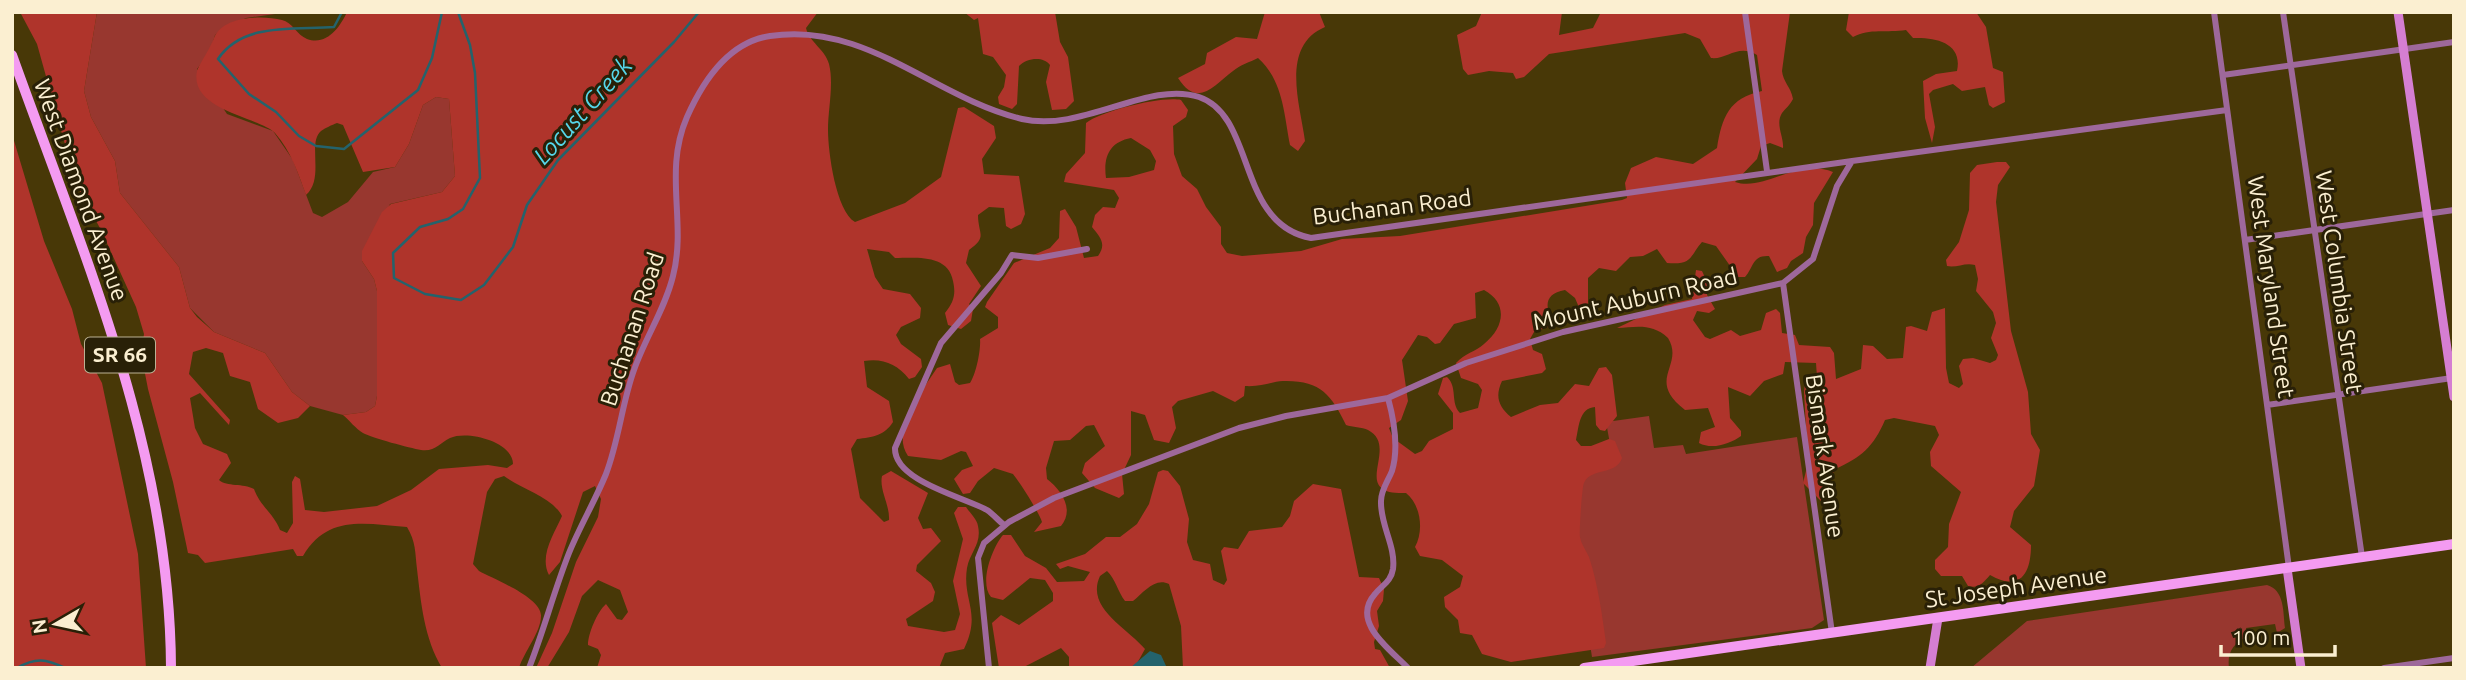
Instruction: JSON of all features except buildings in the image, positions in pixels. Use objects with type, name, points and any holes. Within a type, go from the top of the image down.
[{"type":"main road","points":[[2398,12],[2454,397]]},
{"type":"main road","name":"West Diamond Avenue","points":[[12,55],[117,348],[141,429],[163,540],[171,668]]},
{"type":"main road","name":"St Joseph Avenue","points":[[1584,668],[1626,665],[2454,544]]},
{"type":"main road","name":"West Maryland Street","points":[[2288,568],[2301,668]]},
{"type":"main road","points":[[1930,668],[1938,618]]},
{"type":"street","points":[[1745,12],[1767,171]]},
{"type":"street","name":"West Maryland Street","points":[[2214,12],[2288,568]]},
{"type":"street","name":"West Columbia Street","points":[[2283,12],[2362,557]]},
{"type":"street","name":"Buchanan Road","points":[[529,668],[566,560],[606,474],[634,370],[673,277],[678,236],[674,175],[685,121],[722,62],[732,51],[754,39],[798,33],[845,39],[992,108],[1028,120],[1066,121],[1171,93],[1201,97],[1216,108],[1227,122],[1273,218],[1288,232],[1311,238],[1852,161]]},
{"type":"street","points":[[2223,75],[2454,42]]},
{"type":"street","points":[[1852,161],[2227,110]]},
{"type":"street","name":"Mount Auburn Road","points":[[989,668],[978,558],[984,543],[1004,525],[1054,498],[1239,428],[1286,416],[1388,398],[1466,363],[1563,332],[1783,283],[1814,259],[1837,186],[1852,161]]},
{"type":"street","points":[[2245,240],[2454,210]]},
{"type":"street","points":[[1004,525],[988,510],[933,487],[898,462],[895,450],[941,343],[1001,273],[1012,254],[1038,258],[1087,250]]},
{"type":"street","name":"Bismark Avenue","points":[[1783,283],[1832,633]]},
{"type":"street","points":[[2267,405],[2452,378]]},
{"type":"street","points":[[1388,398],[1395,445],[1391,473],[1381,500],[1384,526],[1393,555],[1392,573],[1371,600],[1367,618],[1377,638],[1408,668]]},
{"type":"street","points":[[2384,668],[2454,658]]},
{"type":"shaded area","points":[[20,12],[97,12],[84,91],[91,117],[115,161],[120,193],[179,267],[190,308],[197,317],[214,332],[265,353],[292,392],[310,406],[298,418],[278,423],[258,409],[250,382],[230,376],[223,353],[206,348],[193,352],[189,374],[230,420],[229,425],[200,393],[190,398],[195,428],[203,444],[227,454],[231,463],[219,480],[226,484],[254,489],[280,530],[287,533],[293,523],[292,482],[295,476],[300,479],[305,510],[324,512],[377,506],[411,490],[439,469],[488,465],[507,468],[513,464],[506,450],[478,437],[458,436],[434,448],[421,450],[363,433],[343,415],[366,412],[375,406],[377,396],[377,291],[374,279],[362,261],[362,251],[382,212],[391,204],[442,192],[455,176],[449,99],[436,97],[423,105],[409,144],[395,167],[363,172],[343,125],[337,123],[321,131],[315,144],[314,180],[306,195],[290,155],[275,133],[214,104],[197,84],[198,68],[214,38],[226,25],[244,19],[274,18],[286,21],[307,39],[321,40],[332,34],[347,12],[818,12],[806,28],[829,64],[831,88],[828,130],[832,166],[838,194],[848,216],[855,222],[905,203],[941,177],[958,108],[964,107],[994,126],[996,138],[982,159],[984,174],[1019,176],[1025,214],[1021,224],[1011,229],[1006,226],[1004,208],[989,207],[978,215],[981,235],[975,246],[969,250],[966,263],[981,286],[969,304],[973,309],[971,321],[961,329],[948,325],[945,313],[954,298],[954,290],[950,272],[945,266],[930,259],[895,258],[889,252],[867,249],[875,277],[883,289],[910,294],[921,308],[920,318],[901,327],[896,335],[901,344],[921,359],[922,367],[915,377],[909,379],[900,369],[889,363],[864,361],[867,387],[889,401],[893,422],[882,433],[857,439],[851,449],[860,498],[884,522],[889,520],[889,514],[882,476],[891,471],[928,493],[918,518],[923,529],[931,528],[941,541],[917,565],[916,571],[931,583],[935,592],[933,601],[906,619],[908,626],[944,632],[955,630],[960,614],[953,581],[963,539],[954,513],[958,507],[966,507],[976,521],[978,538],[968,562],[966,579],[972,616],[964,649],[945,653],[939,668],[597,668],[601,655],[598,649],[588,645],[596,618],[606,604],[617,619],[622,620],[628,612],[620,590],[598,580],[582,596],[569,632],[547,668],[536,668],[552,633],[576,562],[598,517],[601,499],[595,486],[583,492],[560,562],[549,575],[546,568],[547,553],[562,516],[557,509],[544,498],[504,476],[495,479],[487,492],[473,564],[479,571],[534,602],[541,616],[538,629],[519,668],[442,668],[427,632],[415,547],[407,527],[362,524],[336,528],[324,533],[303,556],[297,556],[293,549],[205,563],[198,555],[188,553],[173,482],[148,389],[141,353],[144,334],[136,307],[101,230],[76,184],[37,44]]},
{"type":"shaded area","points":[[97,12],[289,12],[246,18],[223,28],[215,35],[210,52],[197,69],[227,114],[273,131],[293,160],[313,213],[322,217],[348,202],[373,172],[395,167],[409,144],[423,105],[436,97],[449,99],[455,176],[442,192],[390,204],[362,261],[374,279],[377,291],[375,406],[366,412],[343,415],[310,406],[292,392],[265,353],[214,332],[190,308],[179,267],[120,193],[115,161],[91,117],[84,91]]},
{"type":"shaded area","points":[[964,12],[1055,12],[1060,42],[1068,57],[1074,101],[1066,109],[1052,110],[1046,82],[1050,65],[1035,59],[1019,66],[1017,104],[1012,109],[999,104],[998,97],[1004,87],[1006,75],[993,57],[983,54],[978,18],[974,20]]},
{"type":"shaded area","points":[[1265,12],[1319,12],[1325,27],[1311,36],[1302,48],[1298,62],[1297,94],[1305,141],[1298,151],[1290,145],[1278,87],[1258,58],[1239,67],[1213,88],[1199,93],[1185,87],[1178,78],[1205,64],[1207,53],[1236,37],[1257,39]]},
{"type":"shaded area","points":[[1482,12],[1562,12],[1559,35],[1593,28],[1601,12],[1790,12],[1782,71],[1793,99],[1780,117],[1783,148],[1770,143],[1761,146],[1757,159],[1735,182],[1758,183],[1807,169],[1833,172],[1814,203],[1813,225],[1806,237],[1803,253],[1791,261],[1787,268],[1777,272],[1769,256],[1763,256],[1756,260],[1745,277],[1738,277],[1716,246],[1702,242],[1689,259],[1682,263],[1667,263],[1657,249],[1643,256],[1630,257],[1616,271],[1599,268],[1588,278],[1588,315],[1581,312],[1575,298],[1565,290],[1550,297],[1548,311],[1553,321],[1551,326],[1534,332],[1530,339],[1533,350],[1542,354],[1546,369],[1542,373],[1502,381],[1499,400],[1511,417],[1540,405],[1558,403],[1575,384],[1589,386],[1599,368],[1606,367],[1612,375],[1617,416],[1605,431],[1600,430],[1596,425],[1595,407],[1590,408],[1583,414],[1576,440],[1581,446],[1591,446],[1609,439],[1615,441],[1622,458],[1615,467],[1587,478],[1583,486],[1580,537],[1589,557],[1597,588],[1606,643],[1604,648],[1511,662],[1482,654],[1472,635],[1460,633],[1458,620],[1445,607],[1444,597],[1460,587],[1463,576],[1442,560],[1420,556],[1415,547],[1420,534],[1420,518],[1415,504],[1406,493],[1389,492],[1380,486],[1377,478],[1380,447],[1377,438],[1368,430],[1346,425],[1329,397],[1315,386],[1306,383],[1283,381],[1245,386],[1244,396],[1235,402],[1213,391],[1178,401],[1172,407],[1176,428],[1169,443],[1154,440],[1145,415],[1131,411],[1131,455],[1122,474],[1124,494],[1119,498],[1095,488],[1082,473],[1085,463],[1105,446],[1094,425],[1086,426],[1070,440],[1054,441],[1046,468],[1047,479],[1061,494],[1067,513],[1061,526],[1034,532],[1042,522],[1013,474],[994,468],[978,481],[970,493],[963,494],[954,479],[962,470],[973,466],[966,452],[961,451],[941,460],[908,456],[903,446],[903,435],[905,423],[916,399],[937,368],[950,364],[955,382],[959,385],[970,383],[978,362],[980,339],[998,328],[998,317],[985,307],[987,302],[1014,263],[1050,248],[1059,238],[1060,211],[1065,209],[1076,227],[1084,258],[1098,256],[1101,252],[1101,241],[1092,227],[1095,215],[1103,207],[1115,208],[1119,198],[1114,190],[1064,182],[1066,174],[1085,153],[1086,123],[1094,118],[1146,102],[1181,100],[1188,110],[1186,117],[1173,126],[1174,154],[1182,176],[1197,189],[1221,227],[1221,244],[1227,253],[1242,256],[1301,251],[1342,239],[1400,236],[1622,200],[1627,198],[1625,183],[1631,168],[1656,157],[1693,164],[1717,148],[1729,110],[1742,98],[1762,91],[1757,55],[1738,51],[1711,58],[1700,39],[1685,33],[1549,54],[1524,77],[1516,79],[1513,73],[1489,71],[1468,75],[1463,69],[1457,35],[1476,26]],"holes":[[[1131,138],[1150,150],[1156,161],[1154,170],[1129,177],[1106,178],[1106,163],[1110,151],[1118,143]],[[1484,290],[1492,295],[1500,308],[1500,323],[1484,344],[1456,363],[1461,378],[1478,384],[1482,390],[1478,408],[1460,413],[1455,405],[1450,381],[1447,377],[1443,378],[1438,394],[1453,413],[1453,429],[1429,441],[1422,451],[1415,454],[1393,438],[1389,428],[1401,420],[1408,401],[1402,360],[1418,335],[1427,337],[1435,344],[1440,343],[1454,324],[1476,318],[1475,293]]]},
{"type":"shaded area","points":[[1849,12],[1976,12],[1986,27],[1993,68],[2003,72],[2005,102],[1993,108],[1989,105],[1985,87],[1962,91],[1953,84],[1933,90],[1929,94],[1935,127],[1932,143],[1925,118],[1923,81],[1936,74],[1957,71],[1956,54],[1946,44],[1913,38],[1906,30],[1872,32],[1853,37],[1846,30]]},
{"type":"shaded area","points":[[12,134],[44,241],[72,309],[81,344],[102,383],[138,554],[146,668],[12,668]]},
{"type":"shaded area","points":[[2006,162],[2010,167],[1998,185],[1996,202],[2011,331],[2028,392],[2031,434],[2040,450],[2034,486],[2014,511],[2010,527],[2031,545],[2026,572],[2016,581],[2009,582],[1990,575],[1980,585],[1972,587],[1968,586],[1962,576],[1941,576],[1935,569],[1935,560],[1948,547],[1949,524],[1961,492],[1931,466],[1930,452],[1939,435],[1935,426],[1894,418],[1885,420],[1866,450],[1835,469],[1821,501],[1803,483],[1808,463],[1804,392],[1805,383],[1817,377],[1816,363],[1785,362],[1783,374],[1764,381],[1750,396],[1728,387],[1730,418],[1741,431],[1741,436],[1721,445],[1704,445],[1699,443],[1701,432],[1715,427],[1708,408],[1685,410],[1668,390],[1672,348],[1668,338],[1650,328],[1617,328],[1665,305],[1692,299],[1696,270],[1702,271],[1707,282],[1707,295],[1715,309],[1709,313],[1697,311],[1693,320],[1705,337],[1710,339],[1731,330],[1740,336],[1761,330],[1766,313],[1776,309],[1780,313],[1782,333],[1795,335],[1799,345],[1830,347],[1834,353],[1836,379],[1861,369],[1863,345],[1873,346],[1887,359],[1903,358],[1906,327],[1927,331],[1932,312],[1945,308],[1946,368],[1949,383],[1959,388],[1963,384],[1959,366],[1963,359],[1973,358],[1990,363],[1996,360],[1998,355],[1991,338],[1996,323],[1993,312],[1976,291],[1978,279],[1975,265],[1947,266],[1946,260],[1959,242],[1969,210],[1970,173],[1977,165]]},
{"type":"shaded area","points":[[1649,416],[1654,448],[1683,445],[1686,454],[1797,437],[1824,620],[1812,628],[1592,657],[1563,474],[1614,466],[1606,422]]},
{"type":"shaded area","points":[[1168,471],[1180,486],[1189,519],[1187,542],[1193,560],[1210,564],[1213,580],[1224,585],[1227,580],[1221,551],[1224,547],[1238,549],[1249,531],[1282,527],[1290,516],[1294,501],[1313,484],[1341,489],[1359,577],[1379,578],[1384,589],[1383,601],[1377,611],[1379,626],[1374,642],[1375,649],[1380,650],[1390,668],[1183,668],[1181,626],[1169,584],[1159,582],[1133,601],[1125,601],[1107,571],[1100,576],[1098,598],[1110,617],[1145,649],[1135,667],[1069,668],[1069,657],[1061,648],[1022,668],[999,668],[992,623],[1001,615],[1019,625],[1053,601],[1053,593],[1045,580],[1030,578],[1003,600],[991,597],[986,583],[988,566],[1003,535],[1011,535],[1025,556],[1046,568],[1057,582],[1084,581],[1090,572],[1068,566],[1060,569],[1056,564],[1085,554],[1106,537],[1120,537],[1137,524],[1149,504],[1158,472]]},
{"type":"shaded area","points":[[2267,585],[2280,597],[2285,628],[2277,633],[2275,624],[2246,628],[2247,637],[2238,642],[2230,653],[2229,668],[1971,668],[2027,621]]},
{"type":"water","points":[[1150,651],[1161,655],[1167,668],[1130,668]]},
{"type":"waterway","name":"Locust Creek","points":[[342,12],[334,27],[255,33],[229,47],[218,59],[249,94],[276,112],[299,136],[316,146],[344,149],[418,90],[432,58],[442,12]]},
{"type":"waterway","name":"Locust Creek","points":[[458,12],[470,45],[475,73],[480,178],[463,209],[448,219],[420,227],[393,253],[394,278],[425,294],[461,300],[484,285],[513,247],[527,205],[558,160],[674,42],[699,12]]},
{"type":"waterway","name":"Locust Creek","points":[[17,668],[41,660],[65,668]]}]
